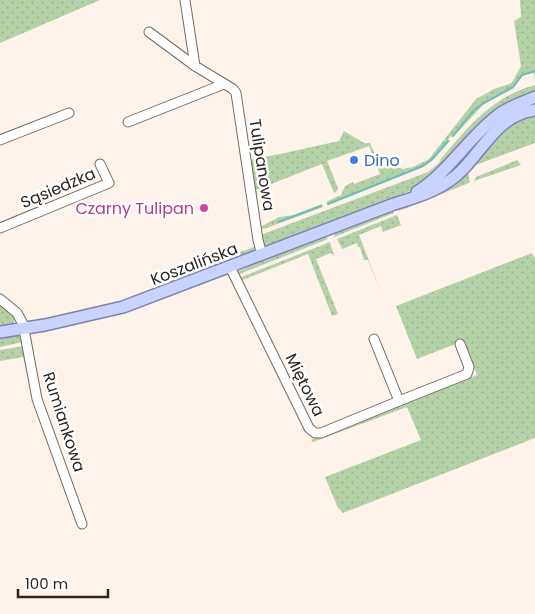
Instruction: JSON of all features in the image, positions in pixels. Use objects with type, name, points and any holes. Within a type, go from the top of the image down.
[{"type":"main road","name":"Koszalińska","points":[[394,204],[433,181],[496,117],[518,104],[535,97]]},
{"type":"main road","name":"Koszalińska","points":[[0,332],[71,320],[123,307],[429,192],[447,182],[466,166],[498,127],[516,115],[535,110]]},
{"type":"street","points":[[185,0],[194,66]]},
{"type":"street","name":"Tulipanowa","points":[[149,32],[194,66],[224,84],[236,94],[258,240],[262,255]]},
{"type":"street","points":[[128,122],[224,84]]},
{"type":"street","points":[[0,140],[69,113]]},
{"type":"street","name":"Sąsiedzka","points":[[0,228],[109,183],[100,164]]},
{"type":"street","name":"Miętowa","points":[[230,267],[309,428],[315,433],[321,433],[467,374],[469,367],[460,344]]},
{"type":"street","points":[[0,299],[21,318],[24,329]]},
{"type":"street","name":"Rumiankowa","points":[[24,329],[37,399],[82,524]]},
{"type":"street","points":[[374,339],[399,401]]},
{"type":"green space","points":[[0,0],[100,0],[0,43]]},
{"type":"green space","points":[[520,0],[535,0],[535,81],[534,73],[523,75],[514,88],[484,104],[453,137],[451,136],[448,139],[450,141],[425,166],[328,205],[326,202],[341,195],[345,186],[380,174],[369,146],[327,161],[338,188],[334,193],[322,164],[256,190],[258,195],[254,194],[248,160],[339,141],[344,131],[364,143],[370,143],[378,162],[403,169],[413,167],[429,159],[476,99],[494,89],[512,83],[521,66],[514,21],[521,17]]},
{"type":"green space","points":[[535,85],[535,91],[516,99],[418,188],[267,247],[262,245],[261,236],[263,234],[428,172],[439,163],[461,135],[482,114],[506,97]]},
{"type":"green space","points":[[535,113],[535,143],[473,166],[468,172],[469,183],[399,211],[399,207],[426,197],[509,124]]},
{"type":"green space","points":[[517,160],[521,165],[474,181],[476,177]]},
{"type":"green space","points":[[322,204],[323,207],[264,229],[260,228],[259,224],[262,226],[279,217],[294,215]]},
{"type":"green space","points":[[391,210],[394,213],[334,237],[335,232]]},
{"type":"green space","points":[[397,215],[401,225],[383,232],[381,226],[359,235],[383,297],[368,260],[364,260],[357,243],[342,249],[337,239]]},
{"type":"green space","points":[[325,236],[328,239],[237,275],[237,272]]},
{"type":"green space","points":[[330,242],[334,256],[331,253],[316,259],[338,314],[332,316],[308,254],[240,281],[239,278]]},
{"type":"green space","points":[[256,246],[257,249],[252,254],[159,289],[193,270]]},
{"type":"green space","points":[[532,253],[535,258],[535,438],[343,513],[337,506],[325,477],[421,440],[407,407],[313,442],[311,440],[477,375],[463,341],[417,359],[396,306]]},
{"type":"green space","points":[[0,302],[10,310],[14,322],[10,326],[0,328]]},
{"type":"green space","points":[[22,336],[23,342],[0,347],[0,337]]},
{"type":"green space","points":[[24,346],[33,397],[23,357],[0,361],[0,350]]},
{"type":"waterway","points":[[453,136],[473,111],[513,87],[522,75],[535,71]]},
{"type":"waterway","points":[[328,204],[423,166],[448,141]]},
{"type":"waterway","points":[[278,222],[321,206]]},
{"type":"place","name":"Dino","points":[[354,160]]},
{"type":"place","name":"Czarny Tulipan","points":[[204,208]]}]
